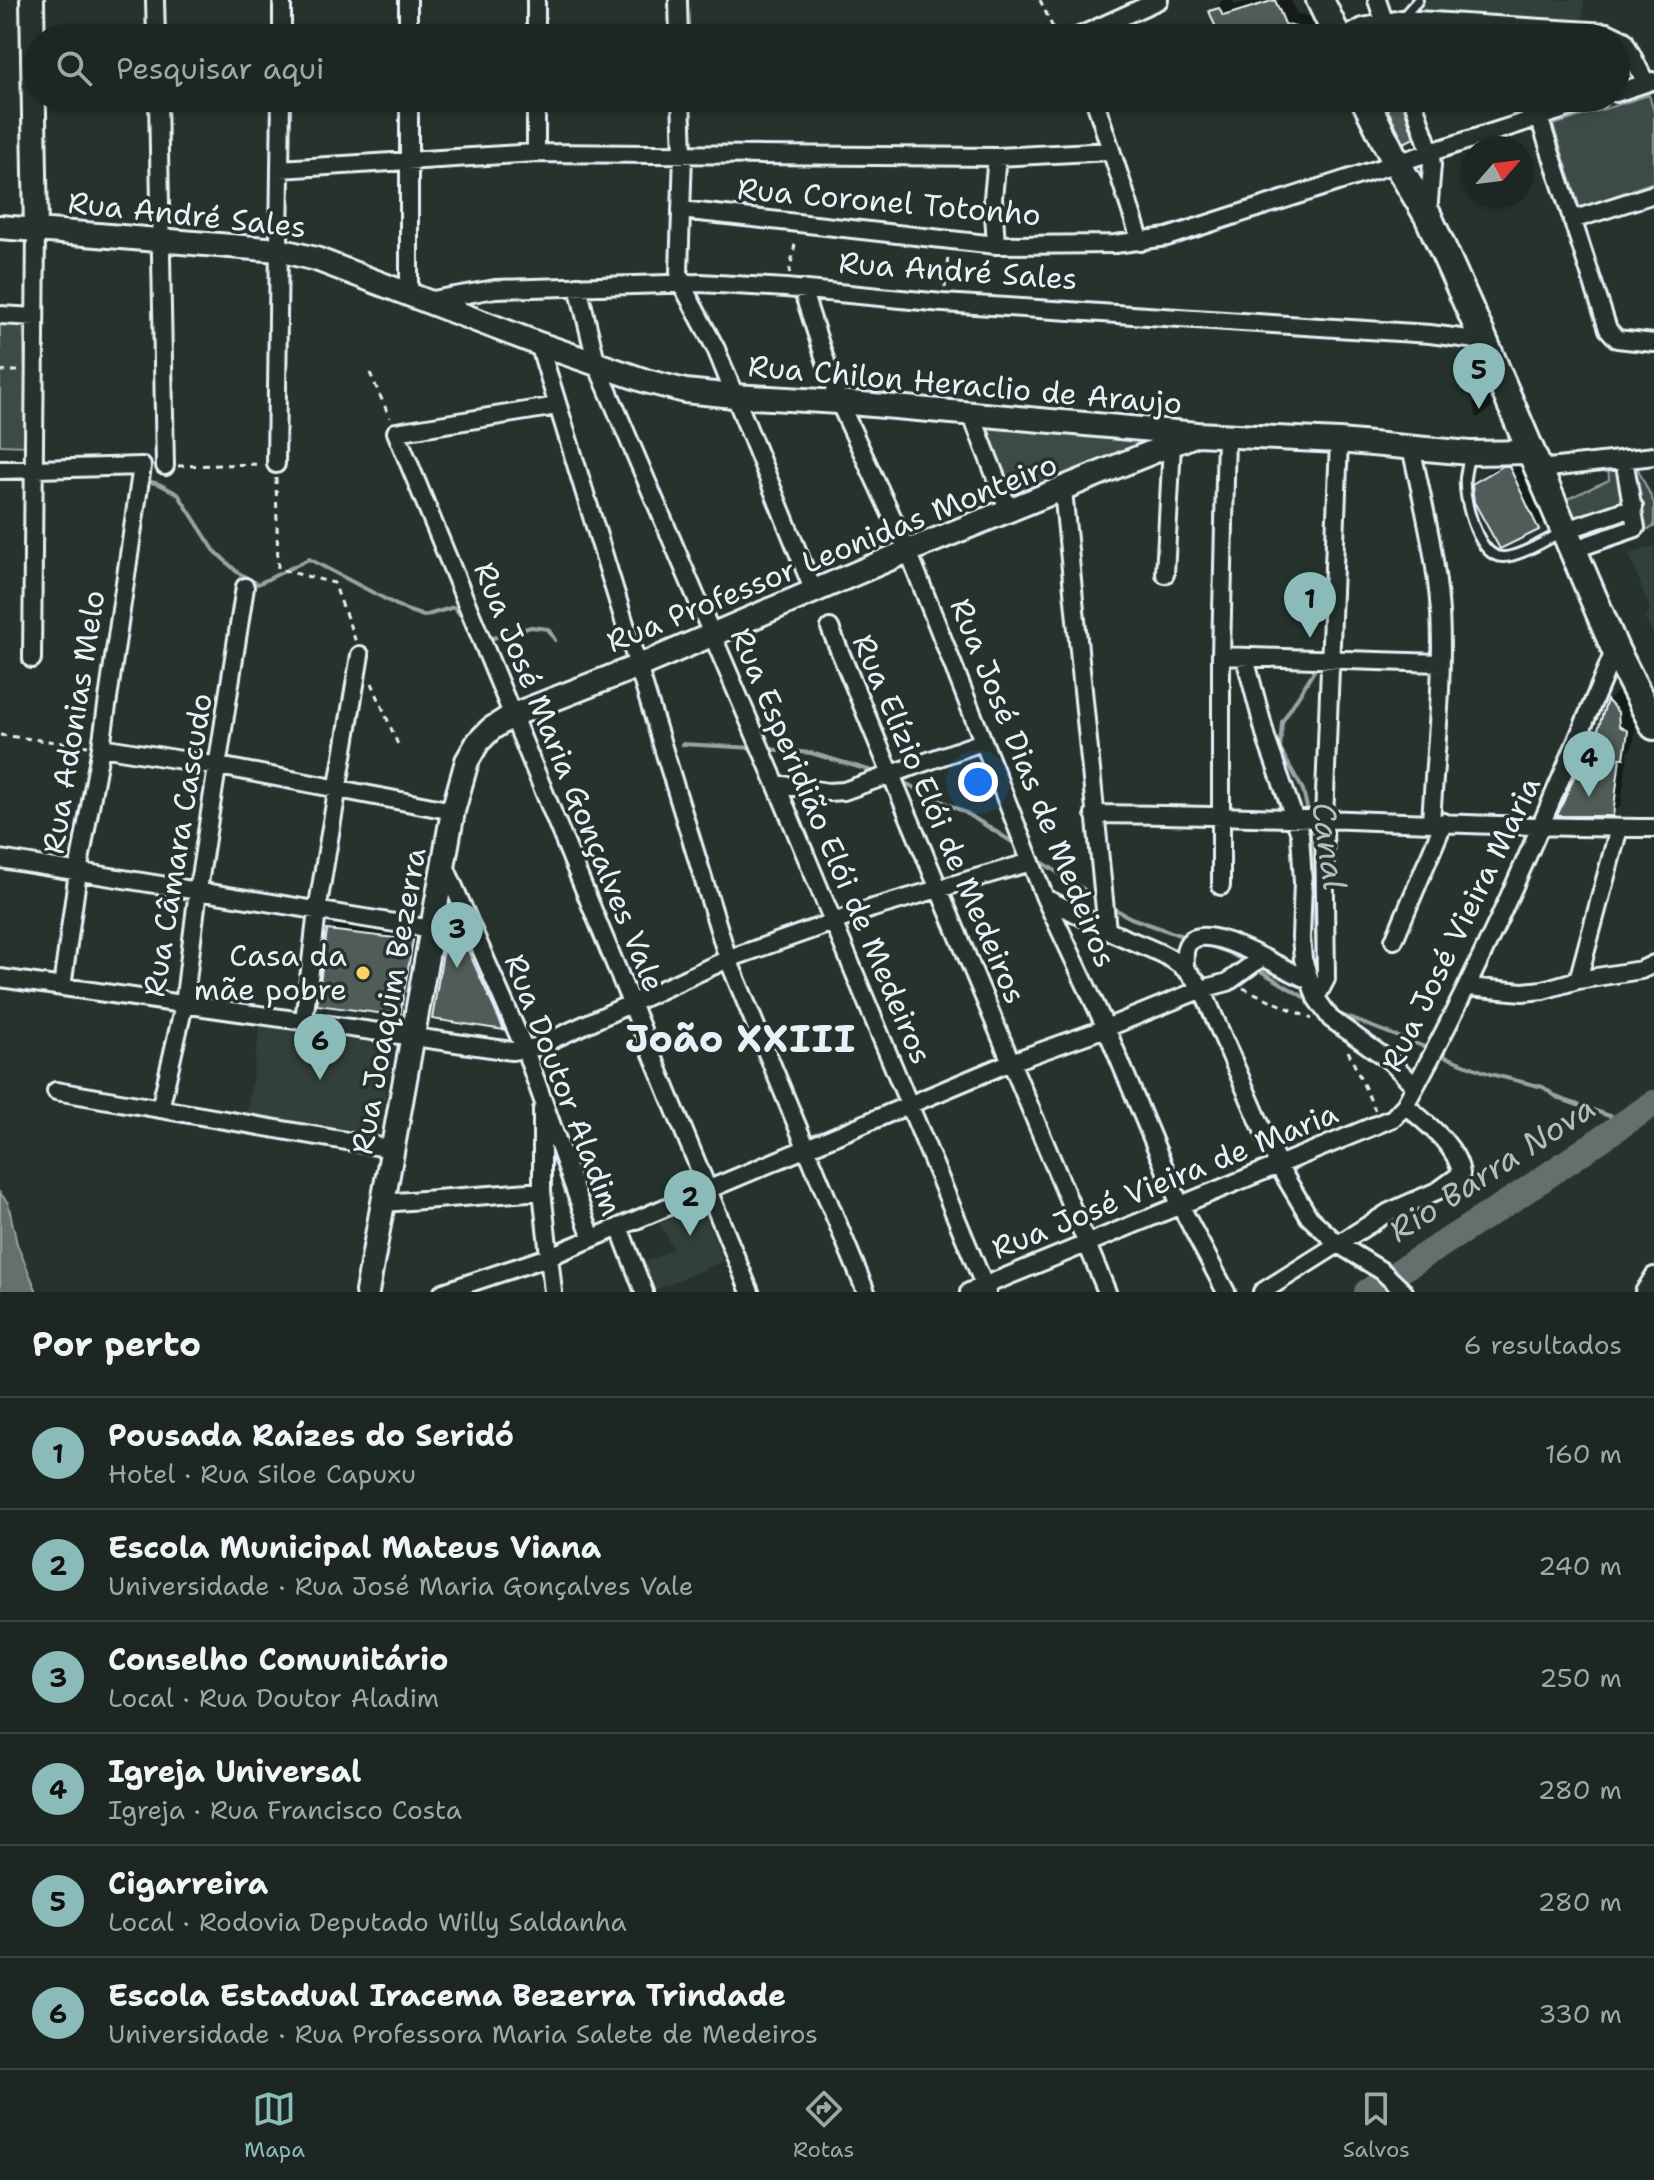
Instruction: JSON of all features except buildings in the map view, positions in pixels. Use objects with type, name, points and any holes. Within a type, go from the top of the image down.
[{"type":"main road","points":[[32,0],[32,24]]},
{"type":"main road","points":[[1320,0],[1333,24]]},
{"type":"main road","points":[[34,112],[36,230]]},
{"type":"main road","points":[[1371,112],[1428,216],[1615,649],[1654,726]]},
{"type":"main road","name":"Rua André Sales","points":[[0,227],[279,250],[344,268],[418,298]]},
{"type":"main road","name":"Rua Chilon Heraclio de Araujo","points":[[418,298],[597,365],[685,391],[1197,434],[1339,441],[1536,461]]},
{"type":"main road","name":"Rua Professor Leonidas Monteiro","points":[[491,729],[513,715],[639,666],[908,551],[1197,434]]},
{"type":"main road","name":"Rua Joaquim Bezerra","points":[[367,1292],[453,811],[467,761],[478,742],[491,729]]},
{"type":"street","points":[[155,0],[156,24]]},
{"type":"street","points":[[282,0],[282,24]]},
{"type":"street","points":[[408,0],[408,24]]},
{"type":"street","points":[[536,0],[536,24]]},
{"type":"street","points":[[678,0],[679,24]]},
{"type":"street","points":[[1106,24],[1159,0]]},
{"type":"street","points":[[1377,0],[1385,24]]},
{"type":"street","points":[[1374,24],[1401,19],[1480,24]]},
{"type":"street","points":[[1630,50],[1650,82],[1630,88]]},
{"type":"street","points":[[158,112],[165,466]]},
{"type":"street","points":[[276,464],[281,112]]},
{"type":"street","points":[[409,112],[418,298]]},
{"type":"street","points":[[536,112],[536,153]]},
{"type":"street","points":[[682,112],[681,283],[716,349],[814,592]]},
{"type":"street","points":[[1098,112],[1141,242]]},
{"type":"street","points":[[1417,112],[1432,165],[1428,216]]},
{"type":"street","name":"Rua Coronel Totonho","points":[[681,210],[996,245],[1141,242],[1167,237],[1555,112]]},
{"type":"street","points":[[1539,117],[1608,329],[1614,337],[1654,343]]},
{"type":"street","points":[[280,169],[536,153],[997,157],[1111,151]]},
{"type":"street","points":[[996,245],[993,198],[997,157]]},
{"type":"street","points":[[1572,220],[1654,194]]},
{"type":"street","points":[[32,659],[36,230]]},
{"type":"street","name":"Rua André Sales","points":[[418,298],[495,289],[681,283],[794,288],[943,303],[1240,320],[1484,341]]},
{"type":"street","name":"Rua Esperidião Elói de Medeiros","points":[[578,286],[597,365],[909,1105],[980,1290]]},
{"type":"street","name":"Rua José Dias de Medeiros","points":[[794,288],[839,402],[908,551],[1045,898],[1106,1028],[1180,1205],[1226,1292]]},
{"type":"street","points":[[0,315],[35,317]]},
{"type":"street","points":[[539,344],[728,959],[866,1292]]},
{"type":"street","points":[[396,432],[557,406]]},
{"type":"street","points":[[972,416],[1009,511]]},
{"type":"street","name":"Rua José Maria Gonçalves Vale","points":[[396,432],[750,1292]]},
{"type":"street","points":[[1221,886],[1221,656],[1226,435]]},
{"type":"street","points":[[1316,998],[1326,979],[1324,819],[1339,441]]},
{"type":"street","points":[[1165,574],[1172,445]]},
{"type":"street","points":[[1394,940],[1437,822],[1440,663],[1437,575],[1411,447]]},
{"type":"street","points":[[1536,461],[1654,456]]},
{"type":"street","points":[[1568,540],[1634,530],[1637,525],[1624,459]]},
{"type":"street","name":"Rua Adonias Melo","points":[[35,469],[142,466],[62,987]]},
{"type":"street","points":[[0,470],[35,469]]},
{"type":"street","points":[[1063,490],[1107,930]]},
{"type":"street","name":"Rua Câmara Cascudo","points":[[160,1109],[184,1005],[198,890],[245,587]]},
{"type":"street","name":"Rua Elízio Elói de Medeiros","points":[[830,628],[1107,1292]]},
{"type":"street","name":"Rua José Vieira Maria","points":[[1382,1123],[1393,1118],[1405,1105],[1468,987],[1541,827],[1615,649]]},
{"type":"street","points":[[304,1021],[317,911],[360,655]]},
{"type":"street","points":[[1221,656],[1440,663]]},
{"type":"street","points":[[1245,658],[1267,741],[1296,818],[1303,855],[1303,959],[1316,998],[1331,1019],[1390,1061],[1415,1086]]},
{"type":"street","points":[[776,784],[828,792],[844,791],[982,742]]},
{"type":"street","points":[[101,747],[219,766],[453,811]]},
{"type":"street","points":[[1094,814],[1220,814],[1541,827],[1654,828]]},
{"type":"street","points":[[1578,980],[1619,828]]},
{"type":"street","points":[[0,859],[432,929]]},
{"type":"street","points":[[0,978],[412,1038],[525,1050],[632,1005],[728,959],[832,922],[1031,862]]},
{"type":"street","name":"Rua Doutor Aladim","points":[[444,864],[525,1050],[592,1238]]},
{"type":"street","points":[[1045,898],[1185,967],[1202,989],[1278,1165],[1309,1217],[1338,1244],[1382,1271],[1404,1292]]},
{"type":"street","points":[[1185,967],[1186,947],[1196,938],[1213,936],[1310,980]]},
{"type":"street","points":[[443,1292],[548,1257],[1011,1062],[1202,989],[1228,982],[1261,958]]},
{"type":"street","points":[[1468,987],[1523,992],[1543,990],[1654,964]]},
{"type":"street","points":[[56,1091],[393,1149]]},
{"type":"street","points":[[542,1098],[542,1191],[553,1292]]},
{"type":"street","points":[[1262,1292],[1389,1212],[1439,1190],[1461,1174],[1455,1157],[1439,1136],[1405,1105]]},
{"type":"street","name":"Rua José Vieira de Maria","points":[[980,1290],[1086,1243],[1382,1123]]},
{"type":"street","points":[[383,1203],[542,1191]]},
{"type":"street","name":"Rua Doutor Aladim","points":[[619,1227],[644,1292]]},
{"type":"street","points":[[1644,1292],[1654,1276]]},
{"type":"lane","points":[[1401,19],[1418,0]]},
{"type":"lane","points":[[1470,453],[1464,479],[1466,503],[1487,549],[1497,557],[1508,557],[1568,540]]},
{"type":"path","points":[[1040,0],[1053,24]]},
{"type":"path","points":[[794,288],[800,223]]},
{"type":"path","points":[[943,303],[950,240]]},
{"type":"path","points":[[0,371],[35,371]]},
{"type":"path","points":[[370,373],[396,432]]},
{"type":"path","points":[[165,466],[276,464],[278,569],[334,583],[399,747]]},
{"type":"path","points":[[0,735],[101,747]]},
{"type":"path","points":[[1228,982],[1311,1018]]},
{"type":"path","points":[[1345,1044],[1382,1123]]},
{"type":"shaded area","points":[[1402,0],[1584,0],[1582,22],[1412,9]]},
{"type":"shaded area","points":[[1649,95],[1654,112],[1654,182],[1580,208],[1553,125],[1595,112],[1630,112],[1630,101]]},
{"type":"shaded area","points":[[0,314],[23,315],[28,446],[0,445]]},
{"type":"shaded area","points":[[987,424],[1155,438],[1011,496]]},
{"type":"shaded area","points":[[1608,465],[1638,469],[1654,503],[1654,527],[1581,552],[1558,503],[1609,480]]},
{"type":"shaded area","points":[[1654,546],[1654,635],[1645,619],[1650,609],[1629,554]]},
{"type":"shaded area","points":[[260,1026],[393,1046],[379,1134],[247,1114]]},
{"type":"shaded area","points":[[0,1193],[8,1203],[17,1244],[37,1292],[0,1292]]},
{"type":"shaded area","points":[[701,1204],[723,1261],[653,1291],[641,1264],[673,1249],[660,1223]]},
{"type":"waterway","points":[[143,480],[178,494],[214,550],[237,572],[258,584],[309,559],[406,610],[424,616],[454,607],[466,622]]},
{"type":"waterway","points":[[486,635],[493,638],[531,627],[548,629],[555,640]]},
{"type":"waterway","name":"Canal","points":[[1309,816],[1303,790],[1280,749],[1282,722],[1319,663]]},
{"type":"waterway","points":[[682,744],[754,748]]},
{"type":"waterway","points":[[767,749],[811,753],[879,773]]},
{"type":"waterway","points":[[899,780],[966,813],[1017,845]]},
{"type":"waterway","name":"Canal","points":[[1310,825],[1318,980]]},
{"type":"waterway","points":[[1037,859],[1100,900]]},
{"type":"waterway","points":[[1111,907],[1131,918],[1188,938]]},
{"type":"waterway","points":[[1208,945],[1247,963]]},
{"type":"waterway","points":[[1254,967],[1312,1002]]},
{"type":"waterway","name":"Canal","points":[[1334,1012],[1430,1049]]},
{"type":"waterway","name":"Canal","points":[[1438,1054],[1490,1074],[1543,1087],[1558,1098],[1627,1122]]},
{"type":"waterway","name":"Rio Barra Nova","points":[[1367,1292],[1519,1195],[1654,1103]]},
{"type":"place","name":"Cigarreira","points":[[1479,409]]},
{"type":"place","name":"Pousada Raízes do Seridó","points":[[1310,638]]},
{"type":"place","name":"Igreja Universal","points":[[1589,797]]},
{"type":"place","name":"Conselho Comunitário","points":[[457,968]]},
{"type":"place","name":"Casa da mãe pobre","points":[[363,973]]},
{"type":"place","name":"Escola Estadual Iracema Bezerra Trindade","points":[[320,1080]]},
{"type":"place","name":"Escola Municipal Mateus Viana","points":[[690,1236]]},
{"type":"district","name":"João XXIII","points":[[740,1039]]}]
